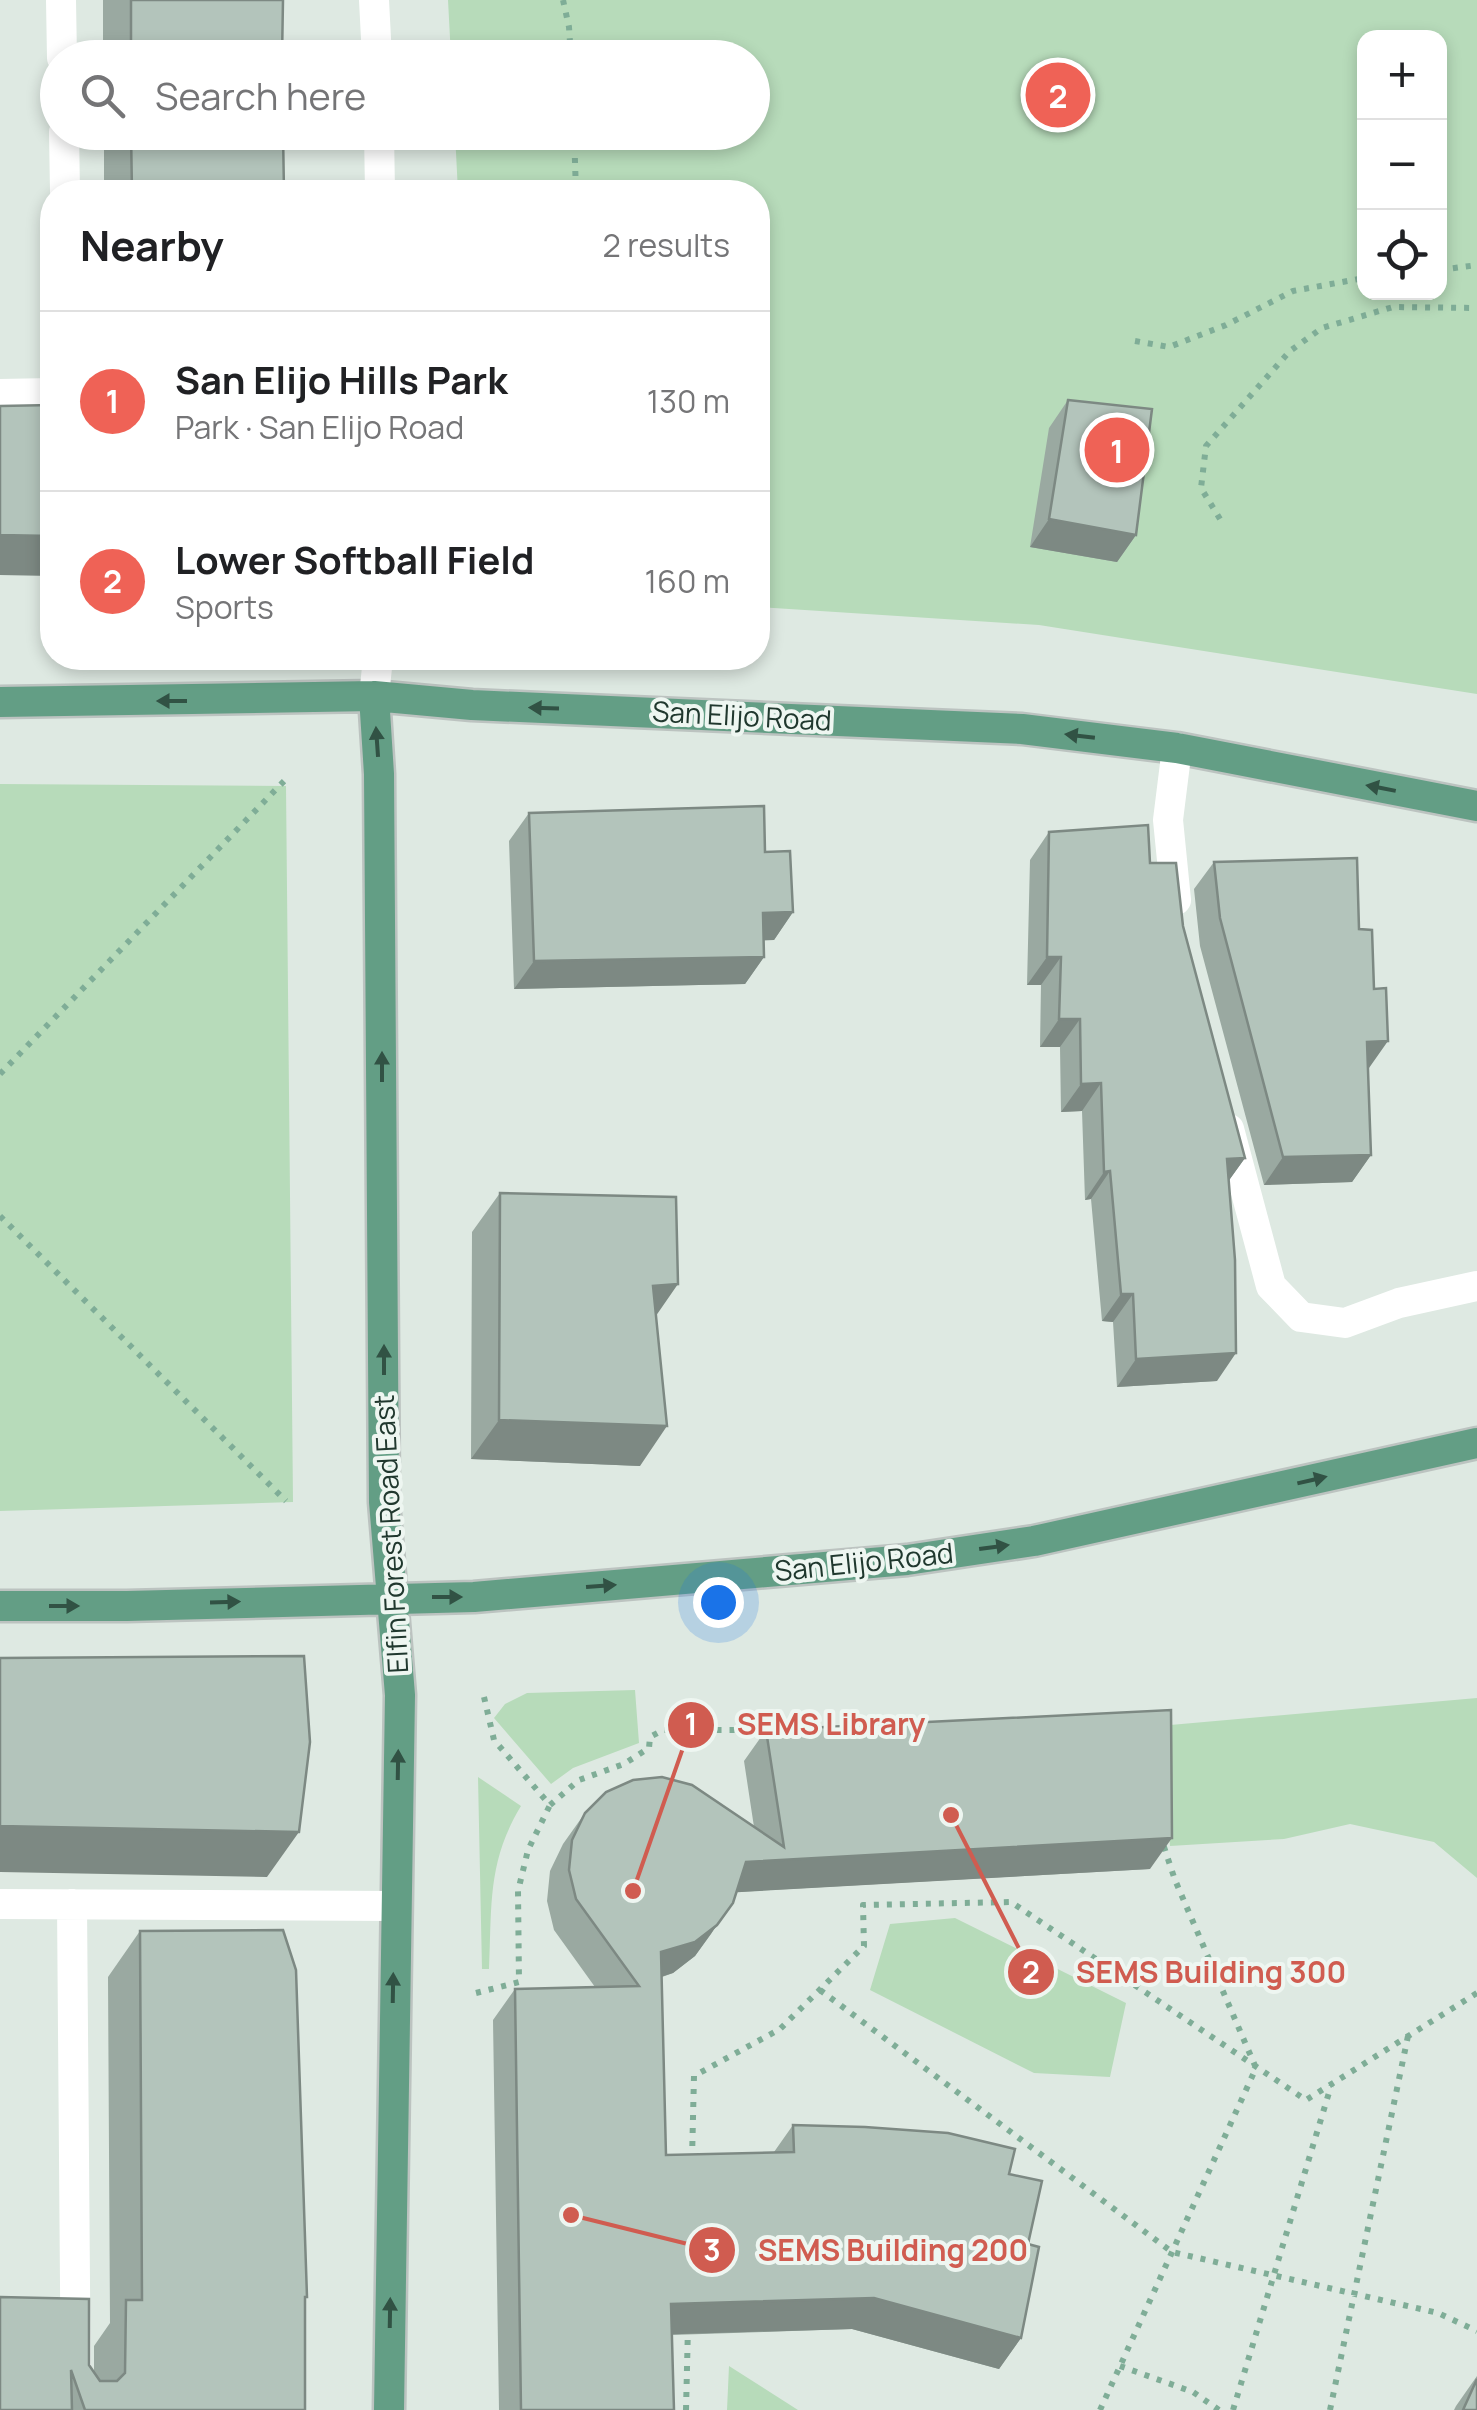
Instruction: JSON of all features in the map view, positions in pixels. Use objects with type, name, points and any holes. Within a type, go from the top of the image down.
[{"type":"main road","name":"San Elijo Road","points":[[0,702],[374,696],[472,705],[1022,728],[1176,748],[1477,806]]},
{"type":"main road","name":"Elfin Forest Road East","points":[[374,696],[379,774],[384,1502],[400,1695],[388,2410]]},
{"type":"main road","name":"San Elijo Road","points":[[0,1606],[474,1597],[907,1560],[1034,1541],[1477,1443]]},
{"type":"street","points":[[61,0],[62,40]]},
{"type":"street","points":[[374,0],[376,40]]},
{"type":"street","points":[[64,150],[64,180]]},
{"type":"street","points":[[379,150],[380,180]]},
{"type":"street","points":[[0,394],[40,393]]},
{"type":"street","name":"Elfin Forest Road East","points":[[374,696],[377,670]]},
{"type":"street","points":[[1176,748],[1168,820],[1180,931]]},
{"type":"street","points":[[1222,1099],[1271,1286],[1302,1317],[1344,1323],[1398,1302],[1477,1286]]},
{"type":"street","points":[[0,1904],[394,1906]]},
{"type":"street","points":[[72,1904],[76,2410]]},
{"type":"street","points":[[38,2306],[75,2307]]},
{"type":"path","points":[[563,0],[569,40]]},
{"type":"path","points":[[575,150],[576,180]]},
{"type":"path","points":[[1447,269],[1477,265]]},
{"type":"path","points":[[1135,341],[1168,348],[1226,325],[1293,291],[1357,279]]},
{"type":"path","points":[[1220,519],[1200,488],[1206,446],[1290,351],[1322,328],[1392,307],[1477,308]]},
{"type":"path","points":[[0,1074],[288,777]]},
{"type":"path","points":[[0,1216],[286,1501]]},
{"type":"path","points":[[484,1697],[494,1740],[550,1805]]},
{"type":"path","points":[[476,1993],[519,1982],[518,1891],[528,1850],[550,1805],[580,1780],[624,1764],[649,1748],[650,1737],[663,1730],[782,1730]]},
{"type":"path","points":[[1100,2410],[1256,2068],[1175,1880],[1158,1828]]},
{"type":"path","points":[[692,2174],[694,2076],[780,2030],[864,1946],[863,1905],[1012,1902],[1306,2100],[1477,1992]]},
{"type":"path","points":[[820,1990],[1172,2252],[1438,2313],[1477,2331]]},
{"type":"path","points":[[1330,2410],[1408,2036]]},
{"type":"path","points":[[1234,2410],[1331,2084]]},
{"type":"path","points":[[686,2410],[688,2312]]},
{"type":"path","points":[[1120,2366],[1194,2392],[1219,2410]]},
{"type":"green space","points":[[448,0],[1477,0],[1477,694],[1039,625],[770,608],[770,180],[457,180],[456,150],[770,150],[770,40],[450,40]]},
{"type":"green space","points":[[0,784],[286,786],[293,1502],[0,1511]]},
{"type":"green space","points":[[635,1690],[639,1743],[573,1768],[551,1784],[494,1718],[505,1704],[527,1693]]},
{"type":"green space","points":[[1477,1698],[1477,1878],[1434,1842],[1350,1824],[1284,1839],[1170,1846],[1159,1726]]},
{"type":"green space","points":[[478,1777],[521,1806],[497,1866],[489,1969],[482,1969]]},
{"type":"green space","points":[[955,1918],[1126,2003],[1110,2077],[1034,2073],[870,1990],[890,1924]]},
{"type":"green space","points":[[729,2366],[798,2410],[727,2410]]},
{"type":"building","points":[[131,0],[283,0],[282,40],[131,40]]},
{"type":"building","points":[[131,150],[283,150],[284,180],[132,180]]},
{"type":"building","points":[[1068,400],[1152,409],[1136,535],[1049,519]]},
{"type":"building","points":[[40,405],[40,536],[0,535],[0,406]]},
{"type":"building","points":[[764,806],[765,852],[790,851],[793,912],[763,913],[764,957],[534,961],[529,813]]},
{"type":"building","points":[[1148,825],[1150,863],[1176,863],[1183,926],[1245,1158],[1227,1159],[1235,1260],[1236,1353],[1136,1359],[1133,1294],[1121,1294],[1110,1171],[1104,1172],[1101,1083],[1081,1084],[1080,1019],[1059,1019],[1061,957],[1047,957],[1049,832]]},
{"type":"building","points":[[1357,858],[1359,929],[1372,930],[1374,989],[1386,988],[1388,1041],[1367,1042],[1371,1155],[1283,1157],[1220,918],[1214,862]]},
{"type":"building","points":[[500,1193],[676,1197],[678,1284],[653,1286],[667,1426],[499,1420]]},
{"type":"building","points":[[304,1656],[310,1742],[299,1832],[0,1826],[0,1658]]},
{"type":"building","points":[[1171,1710],[1172,1838],[746,1862],[733,1903],[717,1925],[695,1942],[661,1952],[666,2155],[794,2152],[793,2125],[948,2133],[1015,2149],[1009,2174],[1042,2181],[1028,2244],[1039,2247],[1021,2338],[874,2298],[671,2304],[674,2410],[521,2410],[515,1989],[639,1986],[576,1899],[569,1870],[572,1840],[585,1813],[606,1792],[633,1780],[662,1777],[692,1785],[784,1847],[766,1730]]},
{"type":"building","points":[[283,1930],[296,1970],[307,2297],[305,2410],[85,2410],[71,2370],[72,2410],[0,2410],[0,2297],[89,2299],[89,2365],[100,2381],[117,2381],[125,2373],[126,2300],[142,2300],[140,1931]]},
{"type":"building","points":[[1477,2379],[1477,2410],[1463,2410]]},
{"type":"place","name":"Lower Softball Field","points":[[1058,95]]},
{"type":"place","name":"San Elijo Hills Park","points":[[1117,450]]},
{"type":"place","name":"SEMS Building 300","points":[[951,1815]]},
{"type":"place","name":"SEMS Library","points":[[633,1891]]},
{"type":"place","name":"SEMS Building 200","points":[[571,2215]]}]
